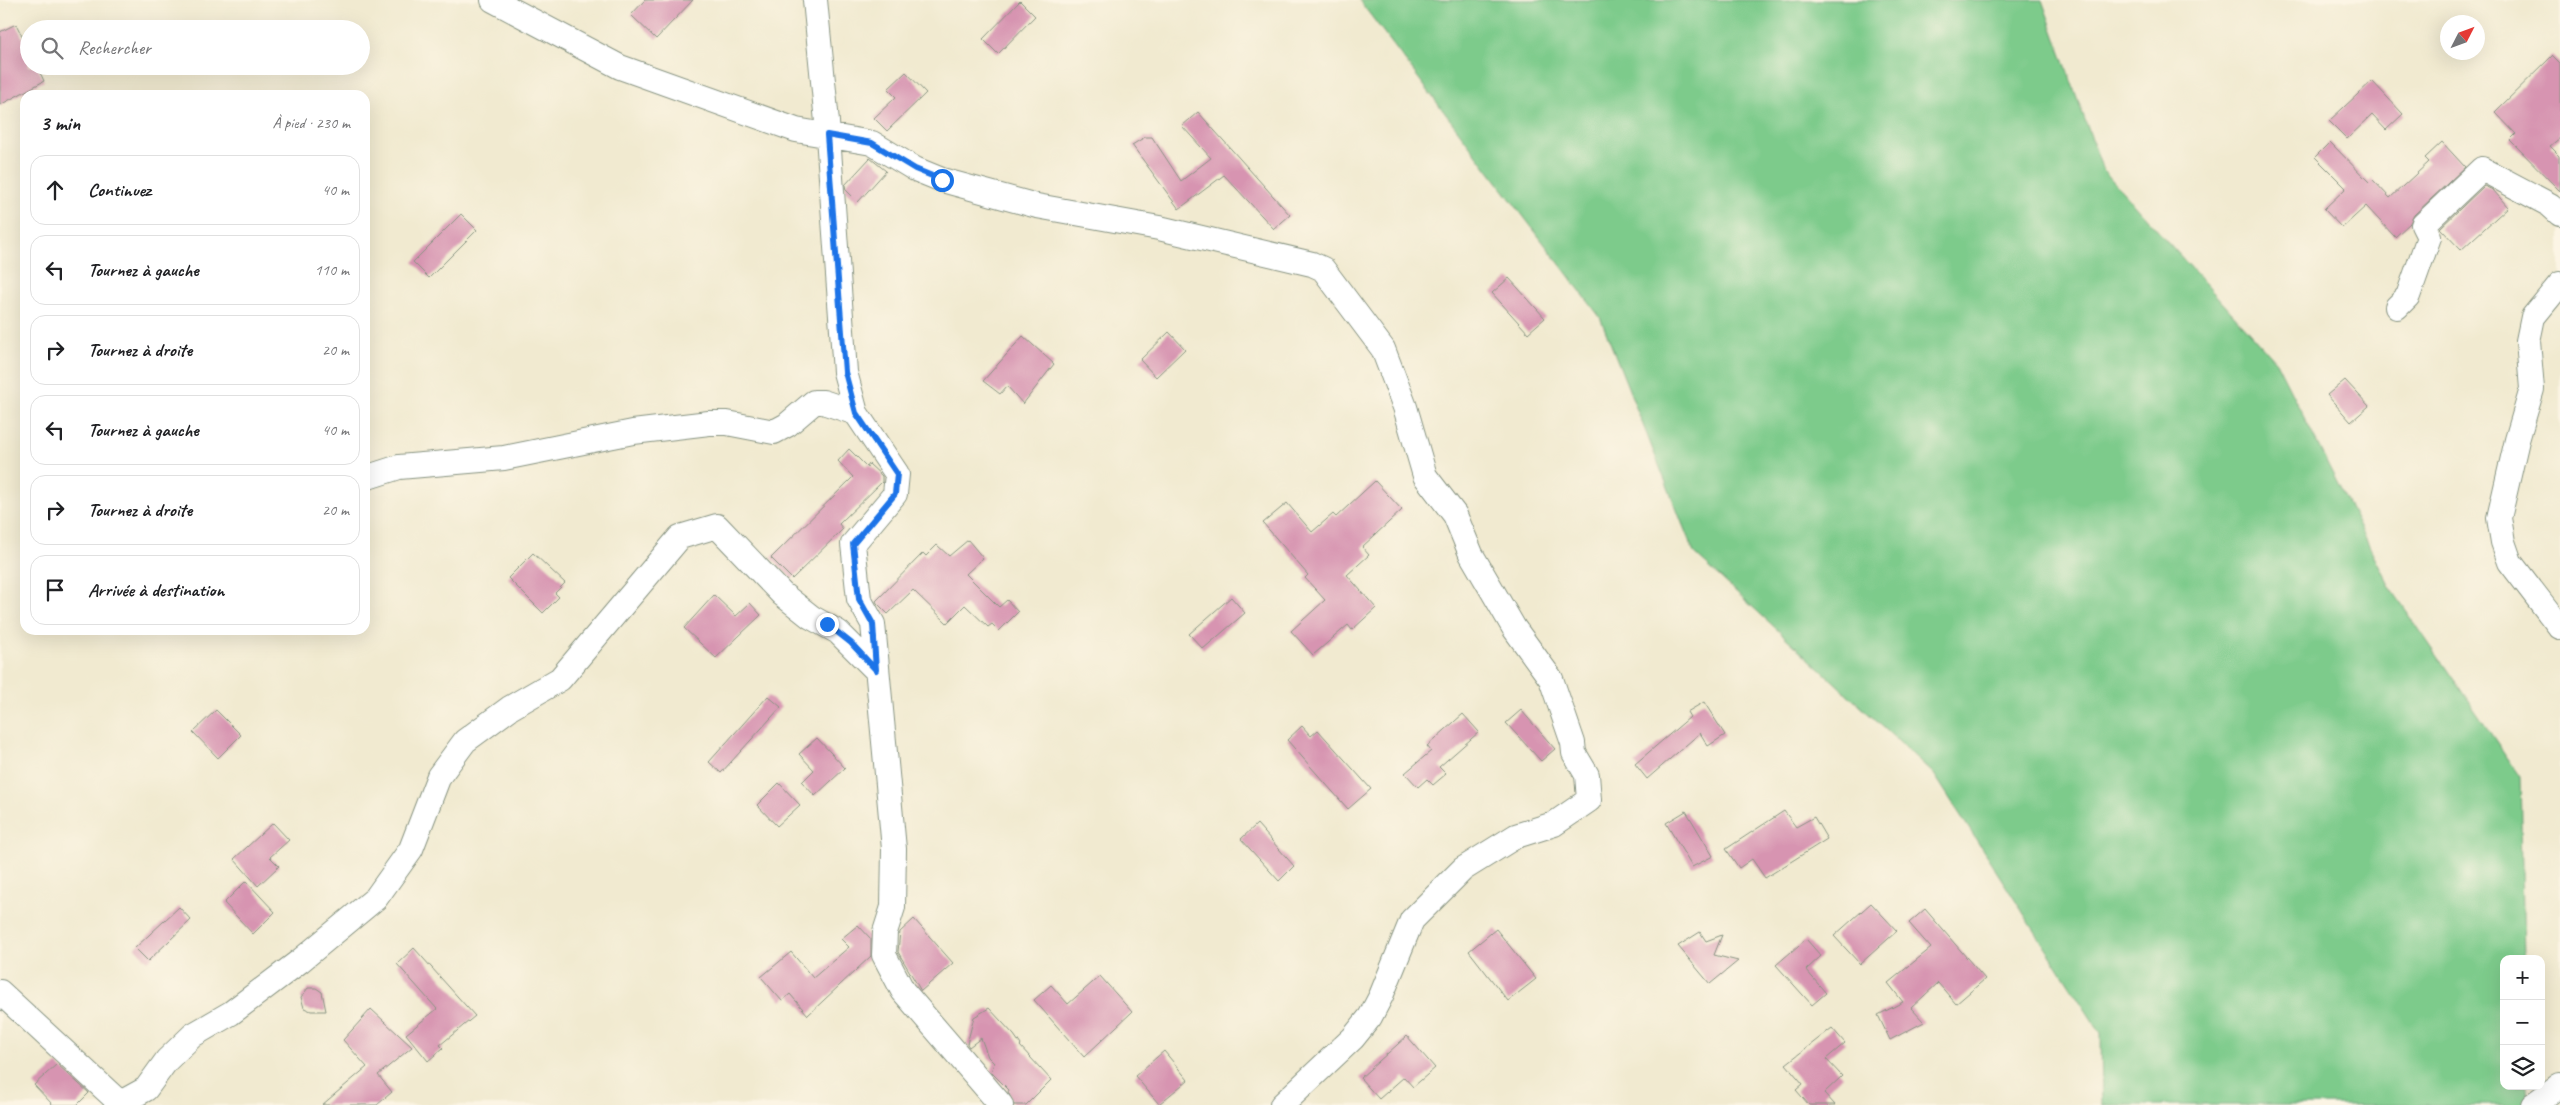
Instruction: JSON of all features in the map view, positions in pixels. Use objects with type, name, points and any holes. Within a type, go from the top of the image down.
[{"type":"street","points":[[493,0],[620,67],[796,130],[872,143],[915,169],[942,180],[1037,206],[1159,228],[1312,264],[1323,269],[1383,349],[1405,407],[1425,476],[1455,515],[1471,554],[1514,628],[1551,679],[1573,743],[1574,753],[1587,775],[1589,800],[1554,824],[1516,836],[1463,869],[1412,920],[1370,1017],[1353,1038],[1282,1105]]},
{"type":"street","points":[[815,0],[843,359],[856,413],[897,474],[895,494],[853,544],[859,599],[873,624],[894,850],[893,906],[885,932],[884,955],[902,991],[1001,1105]]},
{"type":"street","points":[[796,130],[830,174]]},
{"type":"street","points":[[2397,307],[2408,296],[2429,237],[2423,225],[2482,170],[2550,205],[2560,214]]},
{"type":"street","points":[[2560,284],[2533,317],[2528,341],[2532,389],[2517,440],[2499,518],[2503,542],[2510,562],[2560,627]]},
{"type":"street","points":[[370,476],[399,467],[504,458],[633,432],[709,423],[727,423],[774,432],[787,425],[814,402],[823,402],[856,413]]},
{"type":"street","points":[[0,992],[118,1104],[133,1098],[146,1089],[167,1060],[193,1035],[231,1013],[293,967],[376,898],[411,849],[439,776],[465,740],[510,708],[560,679],[680,538],[716,526],[782,594],[811,617],[827,624],[838,632],[876,670]]},
{"type":"street","points":[[2533,1105],[2560,1085]]},
{"type":"green space","points":[[1359,0],[2042,0],[2103,170],[2276,362],[2390,587],[2520,776],[2524,955],[2500,955],[2500,1090],[2527,1090],[2528,1105],[2102,1105],[2101,1034],[1934,774],[1694,553],[1600,317]]},
{"type":"building","points":[[645,0],[693,0],[656,39],[631,15]]},
{"type":"building","points":[[1020,1],[1035,16],[998,54],[983,39]]},
{"type":"building","points":[[16,24],[20,32],[20,75],[41,75],[44,81],[28,90],[20,90],[20,94],[0,105],[0,32]]},
{"type":"building","points":[[2552,56],[2560,64],[2560,138],[2550,146],[2560,156],[2560,191],[2510,140],[2516,134],[2495,112]]},
{"type":"building","points":[[906,72],[926,93],[887,131],[874,118],[896,97],[888,89]]},
{"type":"building","points":[[2372,81],[2403,114],[2386,130],[2372,115],[2347,139],[2329,121]]},
{"type":"building","points":[[1198,112],[1290,215],[1274,229],[1224,175],[1179,209],[1132,145],[1145,137],[1152,137],[1181,181],[1211,158],[1182,126]]},
{"type":"building","points":[[2330,142],[2369,182],[2372,179],[2390,198],[2429,162],[2425,158],[2442,142],[2465,167],[2414,215],[2410,223],[2395,237],[2366,206],[2342,228],[2324,209],[2346,188],[2315,157]]},
{"type":"building","points":[[870,158],[886,171],[858,202],[846,190],[845,185]]},
{"type":"building","points":[[2484,186],[2493,190],[2508,207],[2461,250],[2440,228]]},
{"type":"building","points":[[461,214],[477,230],[429,278],[413,262]]},
{"type":"building","points":[[1509,278],[1545,318],[1528,333],[1492,293]]},
{"type":"building","points":[[1169,332],[1185,349],[1156,377],[1140,360]]},
{"type":"building","points":[[1023,336],[1054,364],[1023,404],[1007,386],[1000,394],[983,381]]},
{"type":"building","points":[[2345,380],[2369,406],[2351,422],[2327,395]]},
{"type":"building","points":[[849,449],[867,467],[869,464],[882,476],[882,482],[839,524],[843,529],[792,579],[771,558],[853,477],[838,461]]},
{"type":"building","points":[[1375,481],[1402,510],[1362,547],[1369,555],[1347,575],[1376,608],[1352,630],[1348,625],[1313,655],[1291,631],[1325,600],[1305,578],[1308,575],[1263,523],[1287,503],[1312,532],[1333,514],[1336,517]]},
{"type":"building","points":[[968,540],[983,558],[966,574],[999,607],[1007,600],[1018,612],[999,631],[992,624],[988,627],[965,605],[947,623],[913,590],[888,614],[877,603],[876,601],[923,553],[926,556],[937,545],[949,556]]},
{"type":"building","points":[[533,553],[565,583],[555,593],[559,597],[543,613],[508,578]]},
{"type":"building","points":[[714,595],[736,616],[750,603],[761,615],[716,658],[684,628]]},
{"type":"building","points":[[1231,597],[1245,613],[1203,649],[1189,634]]},
{"type":"building","points":[[768,696],[781,707],[721,773],[709,762]]},
{"type":"building","points":[[1704,702],[1725,735],[1708,746],[1700,733],[1647,779],[1635,764],[1690,717],[1687,712]]},
{"type":"building","points":[[216,710],[241,735],[218,758],[193,732]]},
{"type":"building","points":[[1521,710],[1555,749],[1541,761],[1506,723]]},
{"type":"building","points":[[1463,714],[1479,732],[1439,767],[1446,774],[1433,785],[1427,779],[1418,787],[1405,773],[1431,751],[1427,746]]},
{"type":"building","points":[[1302,726],[1311,736],[1318,730],[1371,789],[1348,809],[1287,740]]},
{"type":"building","points":[[817,738],[845,768],[815,796],[802,782],[814,770],[799,754]]},
{"type":"building","points":[[779,783],[800,805],[777,826],[757,805]]},
{"type":"building","points":[[1686,811],[1713,856],[1692,867],[1666,823]]},
{"type":"building","points":[[1784,811],[1796,827],[1814,817],[1827,839],[1765,878],[1752,859],[1739,868],[1726,849]]},
{"type":"building","points":[[273,823],[289,840],[270,857],[279,866],[258,886],[234,859]]},
{"type":"building","points":[[1257,824],[1294,866],[1279,881],[1241,839]]},
{"type":"building","points":[[246,881],[275,912],[253,934],[224,903]]},
{"type":"building","points":[[1871,903],[1897,931],[1860,964],[1834,936]]},
{"type":"building","points":[[179,907],[191,920],[148,961],[135,948]]},
{"type":"building","points":[[1925,909],[1985,979],[1956,1004],[1938,983],[1911,1008],[1924,1022],[1890,1040],[1878,1015],[1903,1002],[1888,983],[1931,948],[1909,923]]},
{"type":"building","points":[[914,919],[953,963],[921,991],[898,952],[900,932]]},
{"type":"building","points":[[858,925],[871,939],[871,956],[808,1015],[790,994],[782,1001],[761,977],[791,952],[813,978],[849,947],[841,939]]},
{"type":"building","points":[[1496,929],[1536,979],[1508,1001],[1469,951]]},
{"type":"building","points":[[1700,932],[1706,941],[1722,935],[1714,955],[1738,961],[1710,984],[1678,946]]},
{"type":"building","points":[[1806,939],[1821,956],[1806,970],[1826,993],[1812,1005],[1776,965]]},
{"type":"building","points":[[414,948],[475,1016],[440,1045],[443,1048],[428,1061],[406,1034],[437,1009],[397,964]]},
{"type":"building","points":[[1100,976],[1132,1012],[1084,1057],[1034,1000],[1051,985],[1068,1004]]},
{"type":"building","points":[[308,988],[316,988],[322,992],[326,1011],[311,1011],[304,1008],[301,997]]},
{"type":"building","points":[[989,1008],[1051,1080],[1026,1105],[1014,1105],[1008,1092],[1009,1090],[991,1072],[994,1063],[988,1057],[981,1038],[969,1047],[967,1044],[974,1017]]},
{"type":"building","points":[[371,1009],[412,1047],[378,1075],[392,1092],[377,1105],[322,1105],[367,1067],[343,1040]]},
{"type":"building","points":[[1832,1028],[1845,1043],[1826,1059],[1842,1076],[1824,1093],[1835,1105],[1809,1105],[1796,1090],[1803,1084],[1786,1064]]},
{"type":"building","points":[[1407,1036],[1435,1068],[1413,1087],[1404,1077],[1379,1099],[1360,1078]]},
{"type":"building","points":[[1164,1051],[1188,1080],[1159,1104],[1135,1076]]},
{"type":"building","points":[[57,1064],[89,1093],[77,1105],[53,1105],[34,1085]]},
{"type":"route","points":[[827,624],[851,643],[876,670],[873,624],[859,599],[853,544],[895,494],[898,483],[897,474],[892,464],[856,413],[848,388],[843,359],[827,135],[872,143],[915,169],[942,180]]}]
